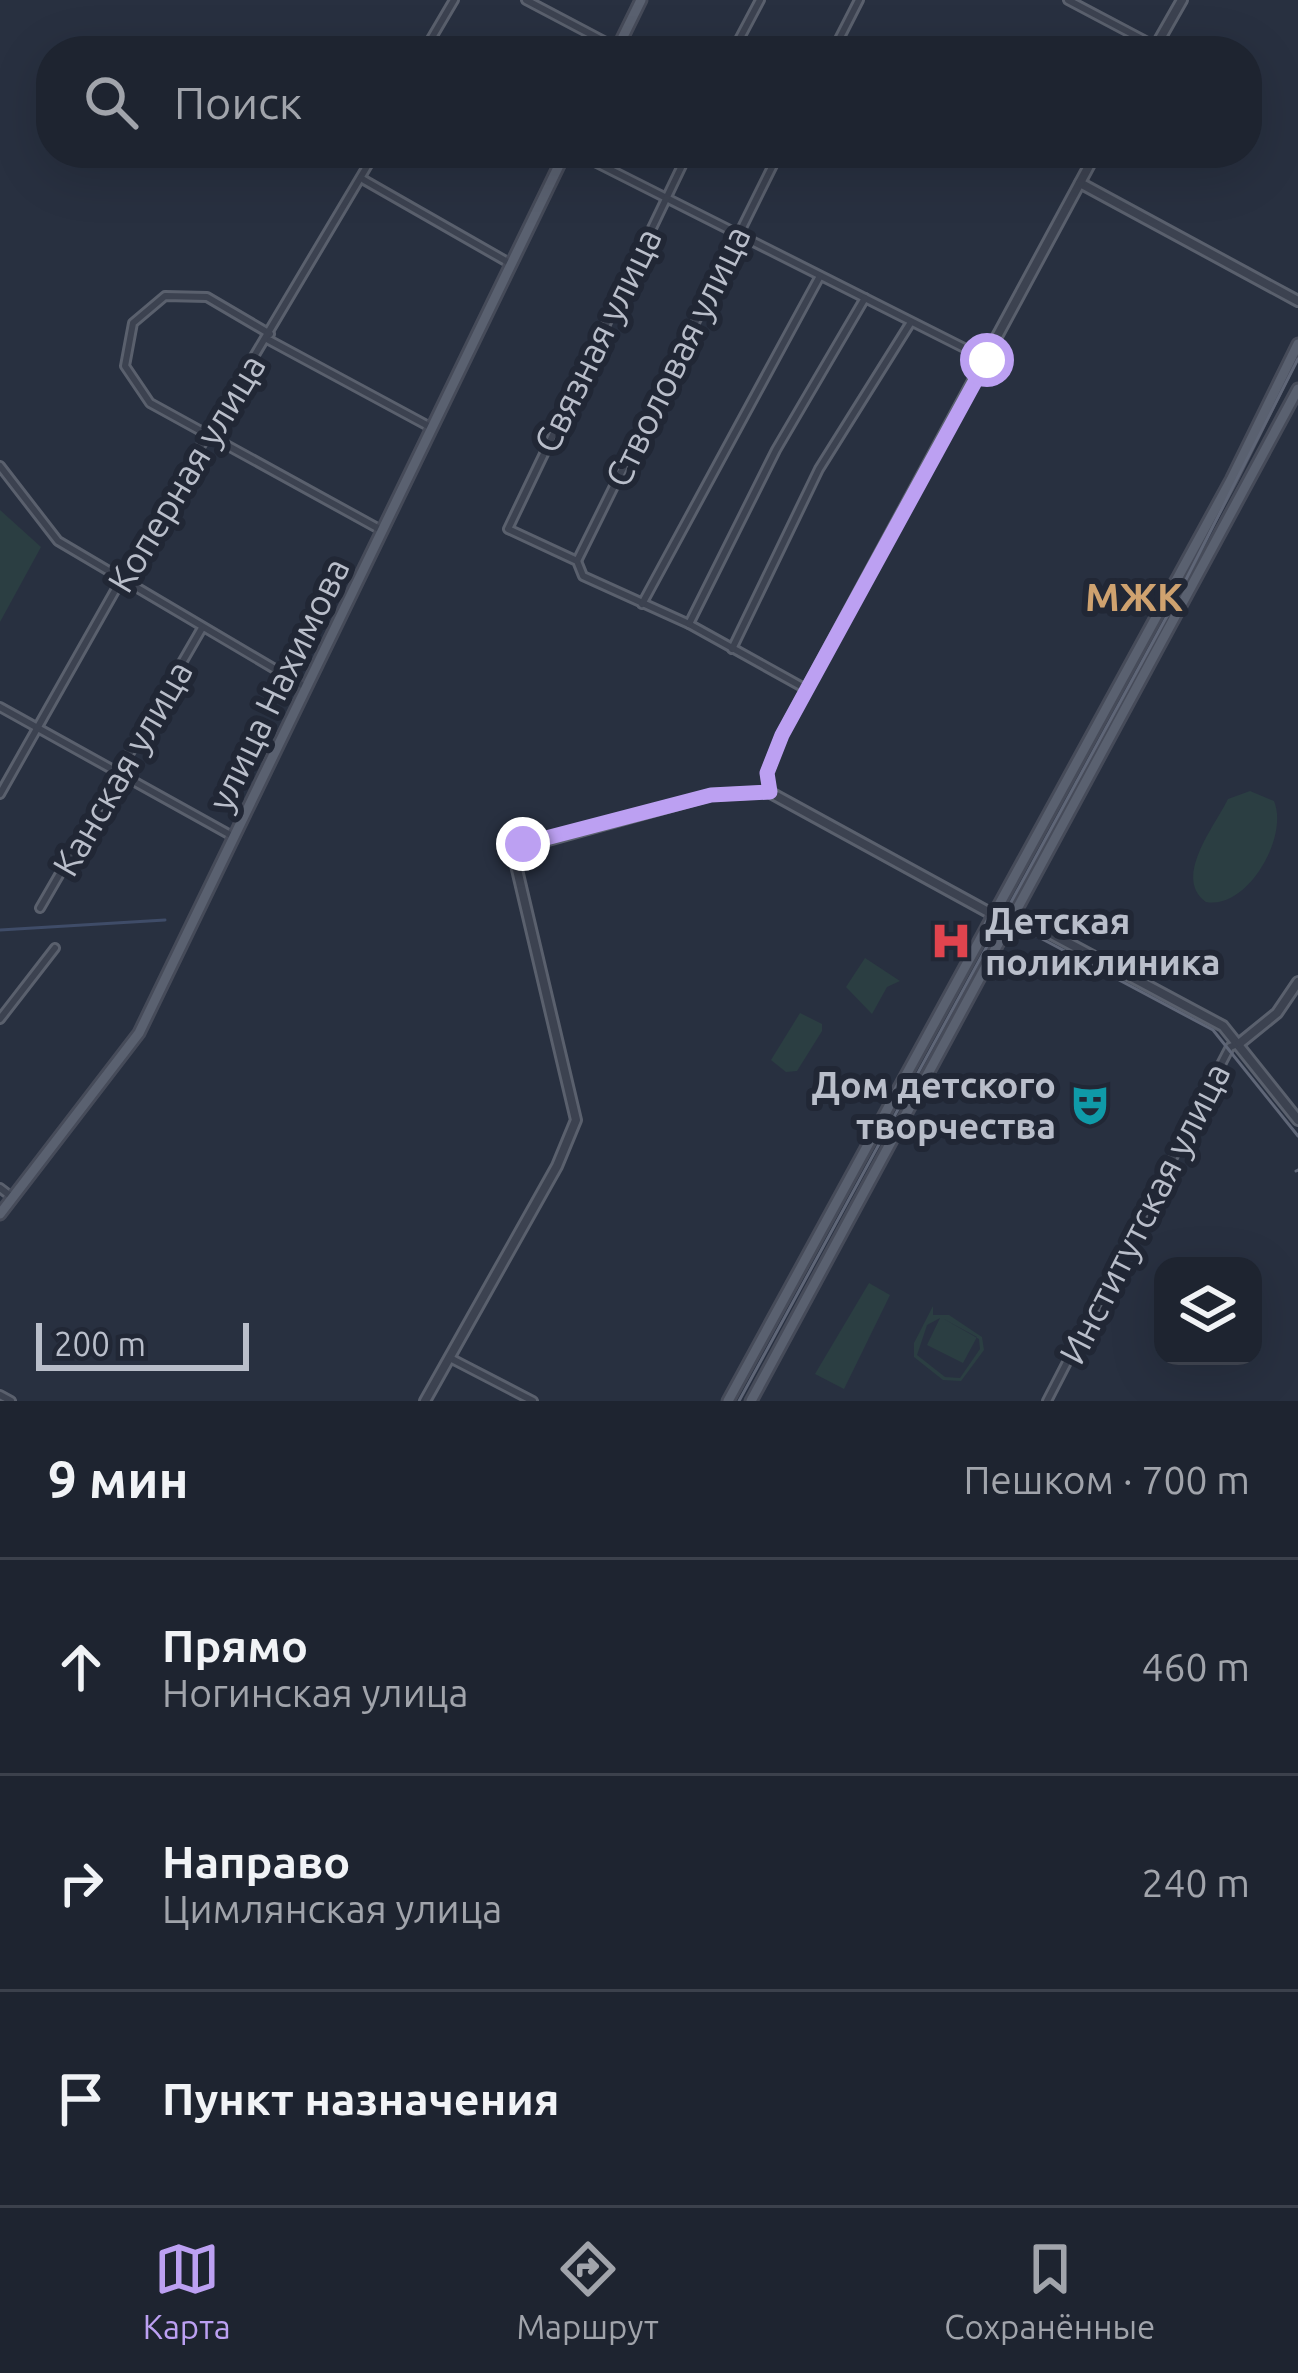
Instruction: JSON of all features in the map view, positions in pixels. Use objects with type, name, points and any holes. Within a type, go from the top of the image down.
[{"type":"main road","points":[[623,36],[641,0]]},
{"type":"main road","name":"улица Нахимова","points":[[0,1214],[139,1033],[558,168]]},
{"type":"main road","points":[[728,1401],[990,913],[1231,480],[1298,344]]},
{"type":"main road","points":[[751,1401],[1298,389]]},
{"type":"street","points":[[433,36],[454,0]]},
{"type":"street","points":[[526,0],[591,36]]},
{"type":"street","points":[[741,36],[760,0]]},
{"type":"street","points":[[840,36],[859,0]]},
{"type":"street","points":[[1067,0],[1132,36]]},
{"type":"street","points":[[1162,36],[1182,0]]},
{"type":"street","name":"Коперная улица","points":[[0,794],[121,580],[369,168]]},
{"type":"street","points":[[607,168],[987,360]]},
{"type":"street","name":"Связная улица","points":[[578,561],[508,529],[681,168]]},
{"type":"street","name":"Стволовая улица","points":[[578,561],[771,168]]},
{"type":"street","points":[[770,792],[770,763],[806,689],[1088,168]]},
{"type":"street","points":[[364,179],[511,263]]},
{"type":"street","points":[[1079,183],[1298,301]]},
{"type":"street","points":[[642,604],[820,276]]},
{"type":"street","points":[[382,530],[150,404],[128,378],[125,346],[133,322],[165,296],[207,297],[432,428]]},
{"type":"street","points":[[689,624],[776,449],[865,298]]},
{"type":"street","points":[[732,649],[819,470],[911,322]]},
{"type":"street","points":[[0,466],[58,542],[307,688]]},
{"type":"street","points":[[578,561],[583,576],[689,624],[806,689]]},
{"type":"street","name":"Канская улица","points":[[40,908],[202,628]]},
{"type":"street","points":[[0,707],[234,837]]},
{"type":"street","points":[[425,1401],[557,1166],[576,1120],[519,882],[514,856],[519,848],[711,795],[770,792],[990,913]]},
{"type":"street","points":[[1016,914],[1202,1012],[1240,1043],[1298,1120]]},
{"type":"street","points":[[0,1019],[55,948]]},
{"type":"street","name":"Институтская улица","points":[[1047,1401],[1230,1047],[1277,1012],[1298,982]]},
{"type":"street","points":[[0,1188],[13,1198]]},
{"type":"street","points":[[450,1358],[533,1401]]},
{"type":"street","points":[[0,1395],[10,1401]]},
{"type":"green space","points":[[0,510],[41,547],[0,622]]},
{"type":"green space","points":[[1250,791],[1274,801],[1276,833],[1270,850],[1250,883],[1236,895],[1206,902],[1193,880],[1199,852],[1228,799]]},
{"type":"green space","points":[[865,958],[900,981],[887,987],[872,1014],[846,987]]},
{"type":"green space","points":[[800,1013],[822,1024],[822,1031],[797,1071],[786,1072],[771,1060]]},
{"type":"green space","points":[[869,1283],[890,1295],[844,1389],[815,1374]]},
{"type":"green space","points":[[933,1306],[933,1315],[949,1315],[982,1337],[984,1350],[961,1381],[943,1380],[914,1357],[914,1343]],"holes":[[[940,1318],[927,1345],[963,1363],[979,1339],[980,1349],[960,1378],[945,1377],[917,1355],[927,1325]]]},
{"type":"waterway","points":[[0,930],[165,920]]},
{"type":"tram line","points":[[739,1401],[1172,607],[1298,359]]},
{"type":"tram line","points":[[1031,933],[1213,1030],[1298,1136]]},
{"type":"place","name":"Детская поликлиника","points":[[951,941]]},
{"type":"place","name":"Дом детского творчества","points":[[1090,1105]]},
{"type":"district","name":"МЖК","points":[[1134,596]]},
{"type":"route","points":[[523,844],[728,791],[770,792],[767,773],[782,735],[987,360]]}]
